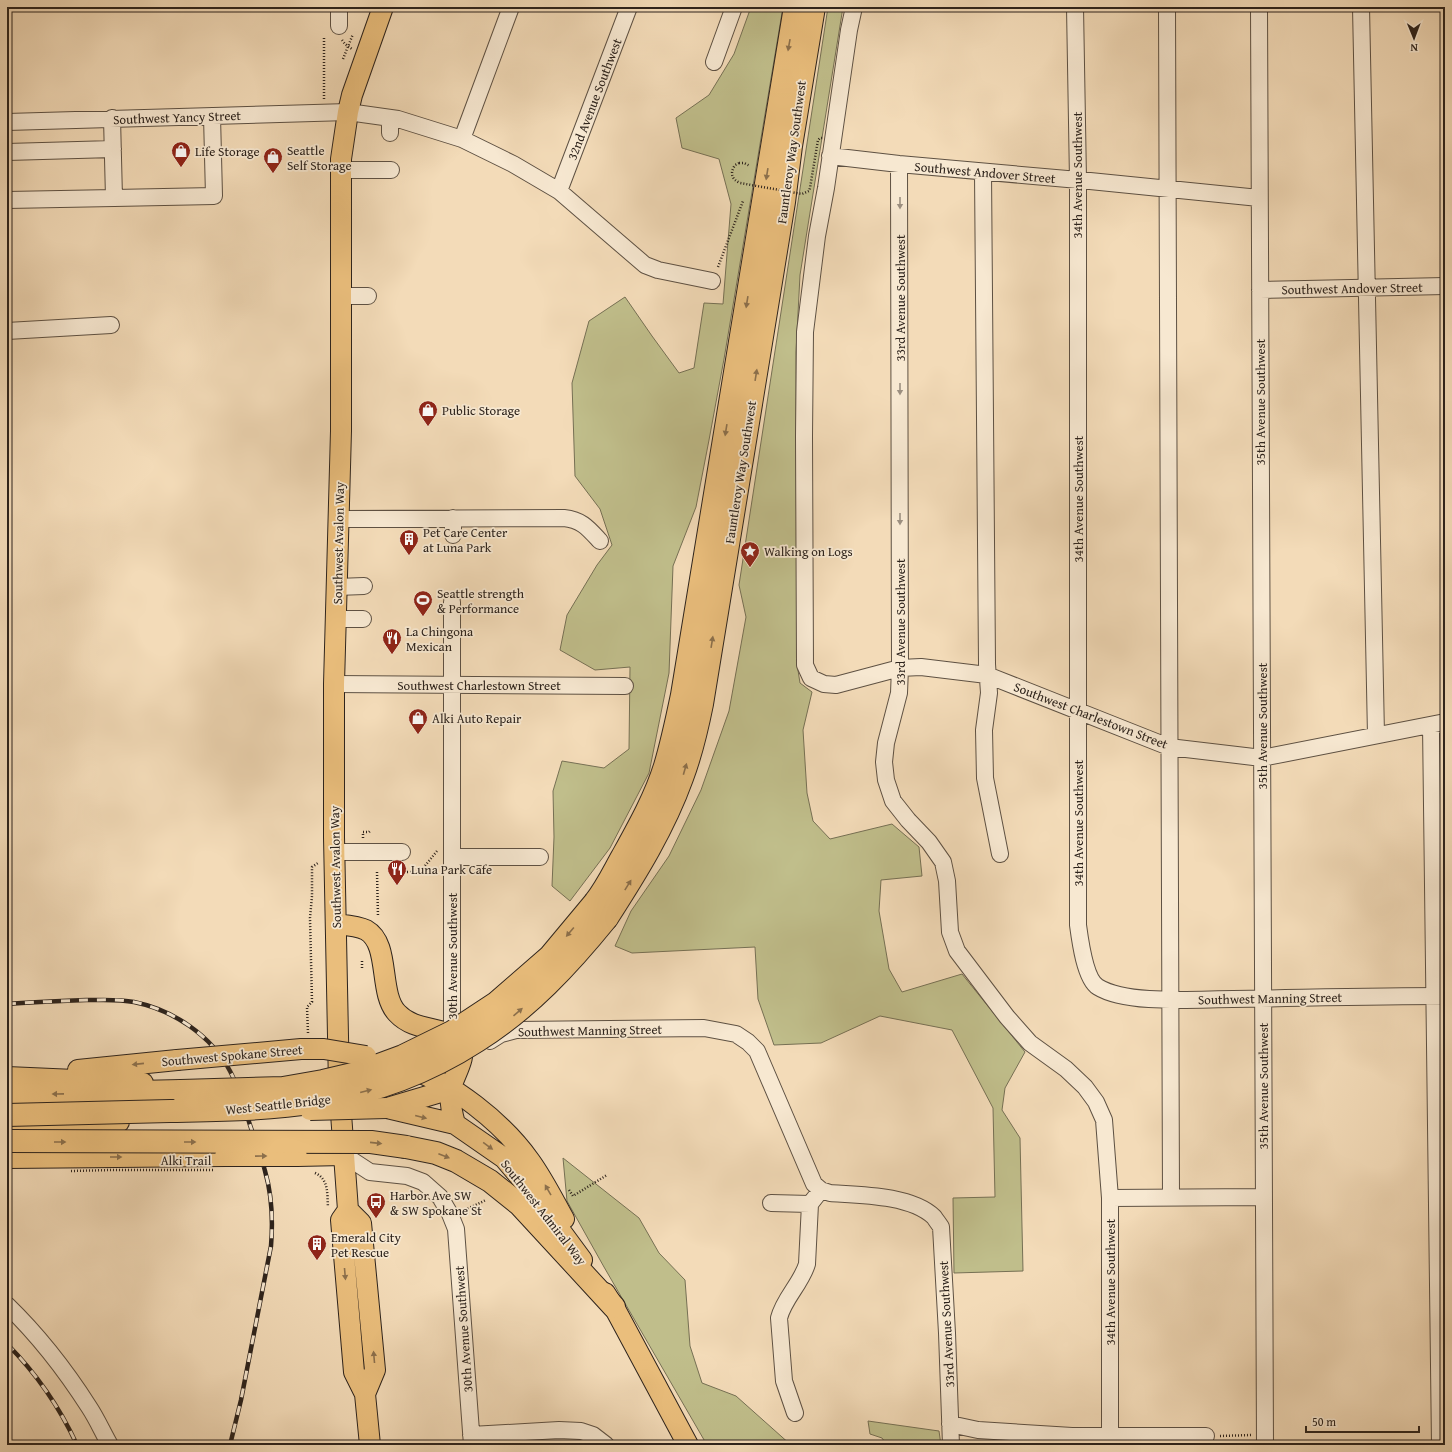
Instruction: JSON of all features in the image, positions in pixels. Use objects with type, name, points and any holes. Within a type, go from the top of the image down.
[{"type":"highway","name":"Fauntleroy Way Southwest","points":[[601,910],[605,889],[635,834],[653,795],[664,767],[675,726],[686,672],[795,7]]},
{"type":"highway","name":"Fauntleroy Way Southwest","points":[[601,910],[646,856],[672,805],[683,777],[696,733],[782,217],[791,146],[814,7]]},
{"type":"highway","name":"West Seattle Bridge","points":[[7,1095],[283,1088],[357,1073],[403,1056],[452,1032],[496,1003],[601,910]]},
{"type":"highway","name":"West Seattle Bridge","points":[[7,1115],[263,1107],[316,1102],[370,1090],[408,1077],[443,1061],[477,1041],[511,1017],[545,988],[581,950],[601,910]]},
{"type":"highway","points":[[7,1141],[370,1142],[436,1153],[456,1161],[490,1181],[520,1205],[614,1307]]},
{"type":"main road","name":"Southwest Avalon Way","points":[[370,1445],[365,1394],[354,1372],[341,1220],[348,1210],[339,1086],[334,852],[334,684],[339,519],[341,159],[348,112],[363,61],[383,7]]},
{"type":"main road","points":[[336,924],[365,930],[371,934],[376,941],[381,955],[389,999],[396,1012],[406,1022],[427,1029],[452,1034]]},
{"type":"main road","name":"30th Avenue Southwest","points":[[452,1034],[461,1044],[462,1059]]},
{"type":"main road","name":"Southwest Spokane Street","points":[[7,1077],[301,1049],[324,1049],[366,1056],[420,1072],[451,1089]]},
{"type":"main road","points":[[455,1124],[452,1109],[451,1089],[462,1059]]},
{"type":"main road","points":[[7,1077],[289,1088],[339,1086]]},
{"type":"main road","points":[[7,1130],[315,1110],[387,1108],[451,1089]]},
{"type":"main road","name":"Southwest Admiral Way","points":[[451,1089],[478,1108],[501,1128],[530,1160],[548,1189],[592,1274]]},
{"type":"main road","name":"Southwest Admiral Way","points":[[387,1108],[455,1124],[504,1158],[526,1184],[592,1274],[614,1307],[688,1445]]},
{"type":"main road","points":[[7,1158],[223,1163],[297,1156],[344,1155]]},
{"type":"street","points":[[338,7],[339,26]]},
{"type":"street","points":[[462,139],[511,7]]},
{"type":"street","name":"32nd Avenue Southwest","points":[[559,190],[629,7]]},
{"type":"street","points":[[714,62],[734,7]]},
{"type":"street","points":[[830,156],[849,30],[854,7]]},
{"type":"street","name":"34th Avenue Southwest","points":[[1075,7],[1078,180],[1078,925],[1088,974],[1096,987]]},
{"type":"street","points":[[1167,7],[1171,1198]]},
{"type":"street","name":"35th Avenue Southwest","points":[[1258,7],[1265,1445]]},
{"type":"street","points":[[1361,7],[1376,735]]},
{"type":"street","points":[[348,112],[390,126],[398,119],[462,139],[513,164],[559,190],[645,265],[658,270],[712,280]]},
{"type":"street","name":"Southwest Yancy Street","points":[[7,122],[348,112]]},
{"type":"street","points":[[7,200],[214,196],[212,116]]},
{"type":"street","points":[[112,118],[114,198]]},
{"type":"street","points":[[7,152],[113,149]]},
{"type":"street","name":"Southwest Andover Street","points":[[830,156],[899,164],[1260,198]]},
{"type":"street","name":"Southwest Charlestown Street","points":[[830,156],[817,236],[805,338],[805,665],[811,678],[824,684],[836,685],[900,668],[921,667],[987,675],[1169,747],[1262,758],[1438,723]]},
{"type":"street","name":"33rd Avenue Southwest","points":[[899,164],[900,668],[899,693],[886,743],[884,762],[886,780],[893,802],[929,842],[943,862],[947,881],[950,932],[958,951],[1007,1017],[1030,1043],[1066,1069],[1085,1086],[1096,1102],[1104,1120]]},
{"type":"street","points":[[341,170],[391,170]]},
{"type":"street","points":[[983,172],[987,675],[989,693],[984,730],[985,778],[1000,854]]},
{"type":"street","name":"Southwest Andover Street","points":[[1260,290],[1445,286]]},
{"type":"street","points":[[341,296],[368,296]]},
{"type":"street","points":[[7,331],[111,325]]},
{"type":"street","points":[[453,518],[453,535]]},
{"type":"street","points":[[339,519],[564,518],[574,519],[585,525],[600,541]]},
{"type":"street","points":[[337,587],[364,586]]},
{"type":"street","name":"30th Avenue Southwest","points":[[452,602],[453,685],[446,853],[452,1034]]},
{"type":"street","points":[[336,619],[364,619]]},
{"type":"street","name":"Southwest Charlestown Street","points":[[334,684],[625,686]]},
{"type":"street","points":[[1438,723],[1440,996],[1440,1445]]},
{"type":"street","points":[[334,852],[402,852]]},
{"type":"street","points":[[446,853],[540,857]]},
{"type":"street","name":"Southwest Manning Street","points":[[1096,987],[1114,995],[1136,998],[1170,999],[1440,996]]},
{"type":"street","name":"Southwest Manning Street","points":[[462,1059],[501,1034],[516,1030],[704,1028],[742,1037],[757,1051],[814,1184],[821,1190]]},
{"type":"street","name":"34th Avenue Southwest","points":[[1104,1120],[1110,1198],[1110,1441]]},
{"type":"street","points":[[344,1155],[370,1172],[407,1176],[423,1182],[456,1213]]},
{"type":"street","points":[[795,1413],[784,1381],[779,1318],[782,1308],[805,1272],[808,1264],[810,1204],[821,1190]]},
{"type":"street","name":"33rd Avenue Southwest","points":[[821,1190],[830,1193],[888,1198],[924,1210],[934,1217],[941,1227],[951,1445]]},
{"type":"street","points":[[1110,1198],[1264,1197]]},
{"type":"street","points":[[772,1203],[810,1204]]},
{"type":"street","name":"30th Avenue Southwest","points":[[456,1213],[472,1440]]},
{"type":"street","points":[[7,1305],[24,1322],[57,1361],[89,1408],[110,1445]]},
{"type":"street","points":[[950,1424],[978,1430],[1072,1436],[1110,1441],[1212,1436]]},
{"type":"street","points":[[472,1440],[560,1430],[581,1430],[593,1435],[606,1445]]},
{"type":"path","points":[[343,59],[354,31]]},
{"type":"path","points":[[324,38],[324,101]]},
{"type":"path","points":[[752,171],[748,164],[739,163],[735,165],[732,174],[733,178],[740,183],[802,194],[806,193],[810,188],[818,140],[820,138],[824,138]]},
{"type":"path","points":[[748,187],[751,180]]},
{"type":"path","points":[[719,265],[746,194]]},
{"type":"path","points":[[402,872],[420,872],[446,853]]},
{"type":"path","points":[[308,1034],[307,1007],[312,1002],[310,918],[312,867]]},
{"type":"path","points":[[377,872],[378,921]]},
{"type":"path","points":[[362,961],[362,969]]},
{"type":"path","name":"Alki Trail","points":[[71,1172],[223,1163]]},
{"type":"path","points":[[566,1185],[574,1196],[606,1175]]},
{"type":"path","points":[[456,1213],[488,1199]]},
{"type":"path","points":[[1212,1436],[1246,1436]]},
{"type":"shaded area","points":[[751,7],[783,7],[724,359],[696,507],[673,566],[669,673],[649,773],[610,848],[570,901],[552,886],[554,837],[553,791],[562,761],[604,768],[629,749],[630,667],[595,670],[560,650],[567,615],[597,565],[612,545],[600,509],[575,476],[572,383],[589,321],[625,297],[679,373],[694,368],[704,303],[723,304],[731,204],[719,159],[682,148],[676,118],[709,95],[734,54]]},
{"type":"shaded area","points":[[828,7],[843,7],[800,275],[796,352],[797,664],[800,683],[812,692],[803,730],[807,793],[813,821],[830,839],[892,824],[919,847],[922,876],[881,880],[879,911],[889,969],[902,992],[962,974],[1025,1052],[1005,1088],[1002,1110],[1020,1138],[1023,1271],[954,1273],[953,1198],[995,1197],[993,1108],[952,1030],[880,1016],[821,1043],[774,1045],[758,999],[755,947],[632,953],[615,946],[631,911],[669,856],[701,790],[729,711],[746,617],[739,585]]},
{"type":"shaded area","points":[[563,1158],[639,1218],[659,1253],[685,1280],[690,1346],[702,1383],[736,1396],[791,1445],[707,1445],[567,1201]]},
{"type":"shaded area","points":[[868,1421],[939,1431],[941,1445],[887,1445],[882,1438],[870,1434]]},
{"type":"railway","points":[[7,1004],[112,1000],[128,1001],[149,1006],[177,1018],[202,1035],[222,1058],[230,1071],[241,1098],[263,1165],[271,1199],[272,1227],[271,1246],[241,1400],[230,1445]]},
{"type":"railway","points":[[7,1344],[28,1367],[55,1404],[77,1445]]},
{"type":"place","name":"Life Storage","points":[[181,168]]},
{"type":"place","name":"Seattle Self Storage","points":[[273,174]]},
{"type":"place","name":"Public Storage","points":[[428,427]]},
{"type":"place","name":"Pet Care Center at Luna Park","points":[[409,556]]},
{"type":"place","name":"Walking on Logs","points":[[750,568]]},
{"type":"place","name":"Seattle strength & Performance","points":[[423,617]]},
{"type":"place","name":"La Chingona Mexican","points":[[392,655]]},
{"type":"place","name":"Alki Auto Repair","points":[[418,735]]},
{"type":"place","name":"Luna Park Cafe","points":[[397,886]]},
{"type":"place","name":"Harbor Ave SW & SW Spokane St","points":[[376,1219]]},
{"type":"place","name":"Emerald City Pet Rescue","points":[[317,1261]]}]
